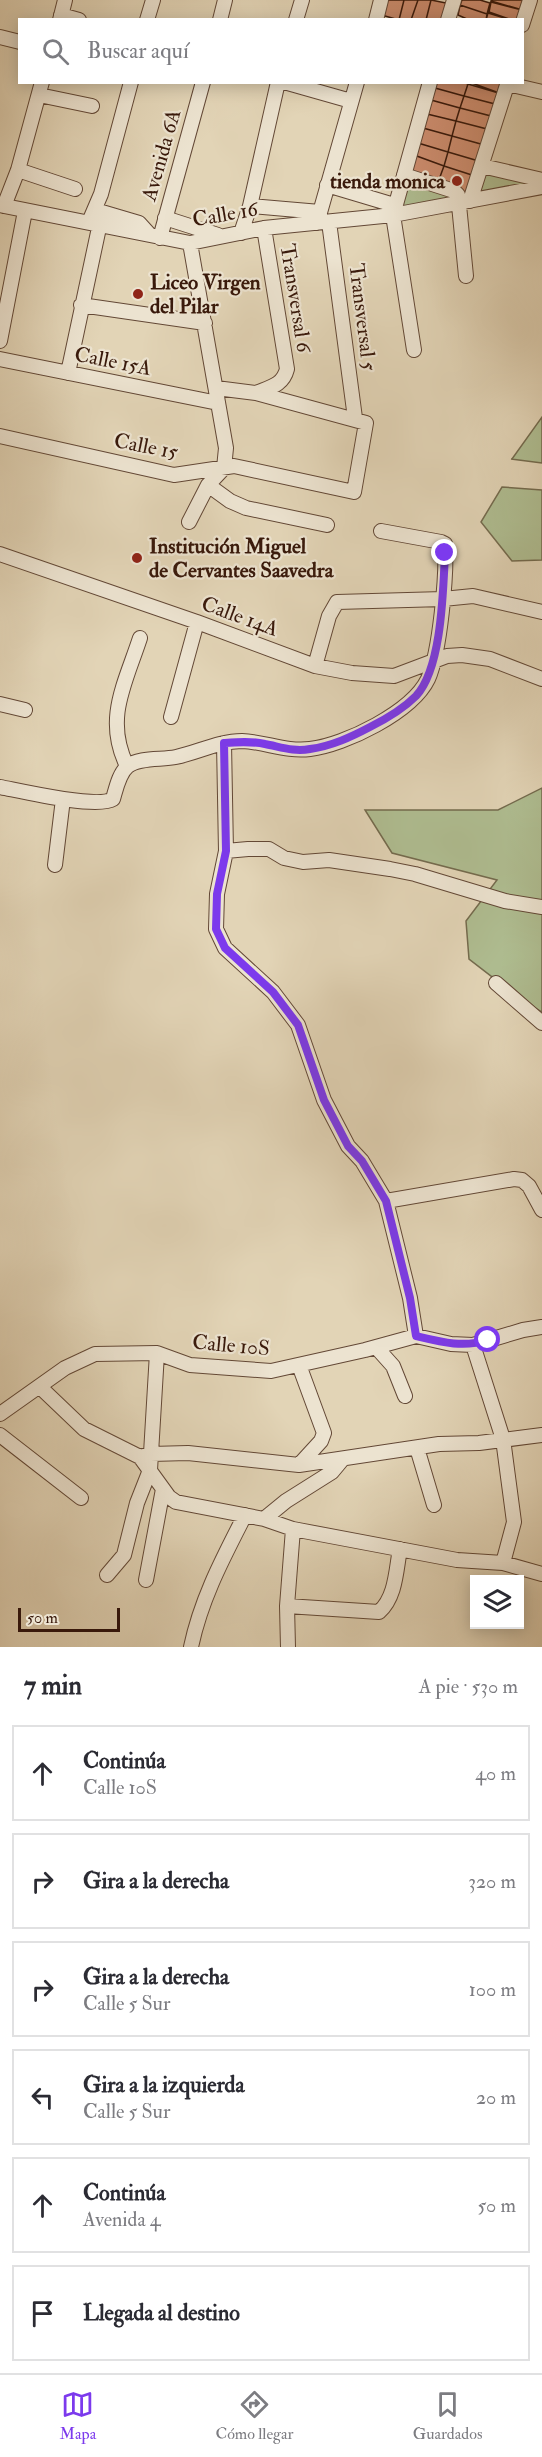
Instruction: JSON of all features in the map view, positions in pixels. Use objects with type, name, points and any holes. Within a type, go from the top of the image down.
[{"type":"street","points":[[60,17],[65,0]]},
{"type":"street","points":[[148,18],[153,0]]},
{"type":"street","points":[[220,18],[225,0]]},
{"type":"street","points":[[297,18],[302,0]]},
{"type":"street","points":[[379,18],[381,0]]},
{"type":"street","points":[[449,18],[454,0]]},
{"type":"street","points":[[524,19],[530,0]]},
{"type":"street","points":[[0,37],[18,42]]},
{"type":"street","points":[[68,373],[95,218],[130,84]]},
{"type":"street","name":"Avenida 6A","points":[[155,237],[165,218],[202,84]]},
{"type":"street","points":[[242,233],[278,84]]},
{"type":"street","points":[[291,84],[351,101]]},
{"type":"street","points":[[250,206],[322,219],[327,185],[356,84]]},
{"type":"street","points":[[414,350],[393,210],[429,84]]},
{"type":"street","points":[[466,276],[464,203],[482,166],[508,84]]},
{"type":"street","points":[[512,84],[542,92]]},
{"type":"street","points":[[2,205],[18,170],[40,89],[92,106]]},
{"type":"street","points":[[482,166],[542,180]]},
{"type":"street","points":[[18,170],[75,189]]},
{"type":"street","points":[[404,175],[454,191],[464,203]]},
{"type":"street","points":[[327,185],[393,210]]},
{"type":"street","name":"Calle 16","points":[[2,205],[25,211],[95,218],[155,237],[190,243],[322,219],[464,203],[542,187]]},
{"type":"street","points":[[0,341],[25,211]]},
{"type":"street","points":[[165,218],[220,236]]},
{"type":"street","name":"Transversal 5","points":[[322,219],[360,421]]},
{"type":"street","name":"Transversal 6","points":[[256,393],[279,384],[285,377],[287,369],[264,228]]},
{"type":"street","points":[[189,522],[208,485],[224,468],[226,448],[190,243]]},
{"type":"street","points":[[81,305],[205,323]]},
{"type":"street","name":"Calle 15A","points":[[0,359],[218,403]]},
{"type":"street","points":[[216,388],[256,393],[360,421]]},
{"type":"street","name":"Calle 15","points":[[0,436],[174,475],[244,467],[354,492],[360,421]]},
{"type":"street","points":[[208,485],[230,501],[246,508],[327,525]]},
{"type":"street","points":[[0,787],[63,799],[110,802],[127,766],[138,762],[177,756],[224,743],[254,742],[287,750],[311,749],[345,740],[384,719],[416,696],[427,680],[434,661],[443,599],[445,544],[381,531]]},
{"type":"street","name":"Calle 14A","points":[[1,558],[197,622],[315,666],[352,673],[394,676],[447,657],[471,656],[490,659],[542,679]]},
{"type":"street","points":[[315,666],[333,605],[342,601],[443,599],[472,596],[542,612]]},
{"type":"street","points":[[171,717],[197,622]]},
{"type":"street","points":[[127,766],[118,748],[116,714],[140,638]]},
{"type":"street","points":[[0,704],[25,710]]},
{"type":"street","points":[[224,743],[226,851],[217,894],[216,929],[225,948],[273,992],[298,1025],[324,1100],[348,1146],[362,1161],[386,1201],[410,1298],[416,1336]]},
{"type":"street","points":[[55,864],[63,799]]},
{"type":"street","points":[[226,851],[269,849],[284,858],[303,862],[328,860],[390,869],[415,874],[505,901],[542,907]]},
{"type":"street","points":[[496,983],[542,1023]]},
{"type":"street","points":[[386,1201],[514,1179],[522,1180],[529,1186],[542,1210]]},
{"type":"street","name":"Calle 10S","points":[[0,1414],[65,1368],[95,1354],[157,1353],[190,1365],[230,1370],[271,1371],[416,1336],[451,1344],[473,1345],[523,1329],[542,1327]]},
{"type":"street","points":[[473,1345],[503,1439],[514,1522],[503,1563]]},
{"type":"street","points":[[376,1347],[393,1366],[405,1396]]},
{"type":"street","points":[[157,1353],[145,1455],[150,1470],[169,1497],[176,1502],[264,1519],[293,1529],[457,1560],[503,1563],[542,1574]]},
{"type":"street","points":[[299,1365],[324,1433],[321,1440],[299,1465]]},
{"type":"street","points":[[40,1387],[84,1430],[145,1455],[188,1453],[299,1465],[439,1444],[479,1443],[542,1435]]},
{"type":"street","points":[[0,1436],[81,1498]]},
{"type":"street","points":[[417,1448],[434,1505]]},
{"type":"street","points":[[264,1519],[286,1501],[326,1476],[342,1460]]},
{"type":"street","points":[[107,1575],[124,1555],[137,1503],[150,1470]]},
{"type":"street","points":[[146,1580],[163,1489]]},
{"type":"street","points":[[190,1647],[207,1589],[245,1515]]},
{"type":"street","points":[[288,1647],[287,1606],[293,1529]]},
{"type":"street","points":[[287,1606],[379,1612],[387,1605],[392,1592],[400,1549]]},
{"type":"green space","points":[[483,168],[537,187],[472,198]]},
{"type":"green space","points":[[409,183],[456,196],[399,211]]},
{"type":"green space","points":[[542,417],[542,463],[511,459],[512,459]]},
{"type":"green space","points":[[502,487],[542,490],[542,560],[512,561],[481,522]]},
{"type":"green space","points":[[542,788],[542,1012],[522,1000],[469,959],[466,921],[497,880],[392,853],[365,810],[498,810]]},
{"type":"building","points":[[382,0],[404,0],[400,18],[378,14]]},
{"type":"building","points":[[404,0],[418,0],[412,18],[400,18]]},
{"type":"building","points":[[418,0],[431,0],[426,18],[412,18]]},
{"type":"building","points":[[431,0],[451,4],[446,18],[426,18]]},
{"type":"building","points":[[462,0],[480,0],[490,3],[487,14],[460,5]]},
{"type":"building","points":[[525,0],[526,11],[491,1]]},
{"type":"building","points":[[491,2],[526,11],[523,18],[506,18],[489,12]]},
{"type":"building","points":[[460,5],[487,14],[486,18],[465,18],[458,15]]},
{"type":"building","points":[[488,13],[504,18],[487,18]]},
{"type":"building","points":[[436,84],[468,84],[464,96],[435,88]]},
{"type":"building","points":[[468,84],[502,94],[499,105],[464,96]]},
{"type":"building","points":[[474,84],[504,84],[502,94]]},
{"type":"building","points":[[435,88],[464,96],[460,108],[431,100]]},
{"type":"building","points":[[464,96],[499,105],[495,117],[460,108]]},
{"type":"building","points":[[431,100],[460,108],[456,121],[427,114]]},
{"type":"building","points":[[460,108],[495,117],[491,130],[456,121]]},
{"type":"building","points":[[427,114],[456,121],[452,136],[423,128]]},
{"type":"building","points":[[456,121],[491,130],[488,146],[452,136]]},
{"type":"building","points":[[423,128],[452,136],[448,152],[418,143]]},
{"type":"building","points":[[452,136],[488,146],[482,162],[448,152]]},
{"type":"building","points":[[418,143],[448,152],[444,166],[414,155]]},
{"type":"building","points":[[448,152],[482,162],[478,177],[444,166]]},
{"type":"building","points":[[414,155],[444,166],[437,185],[408,175]]},
{"type":"building","name":"tienda monica","points":[[444,166],[478,177],[470,194],[437,185]]},
{"type":"place","name":"tienda monica","points":[[457,181]]},
{"type":"place","name":"Liceo Virgen del Pilar","points":[[138,294]]},
{"type":"place","name":"Institución Miguel de Cervantes Saavedra","points":[[137,558]]},
{"type":"route","points":[[445,553],[443,599],[434,661],[427,680],[416,696],[384,719],[345,740],[311,749],[287,750],[243,741],[224,743],[226,851],[217,894],[216,929],[225,948],[273,992],[298,1025],[324,1100],[348,1146],[362,1161],[386,1201],[410,1298],[416,1336],[451,1344],[473,1345],[488,1340]]}]
